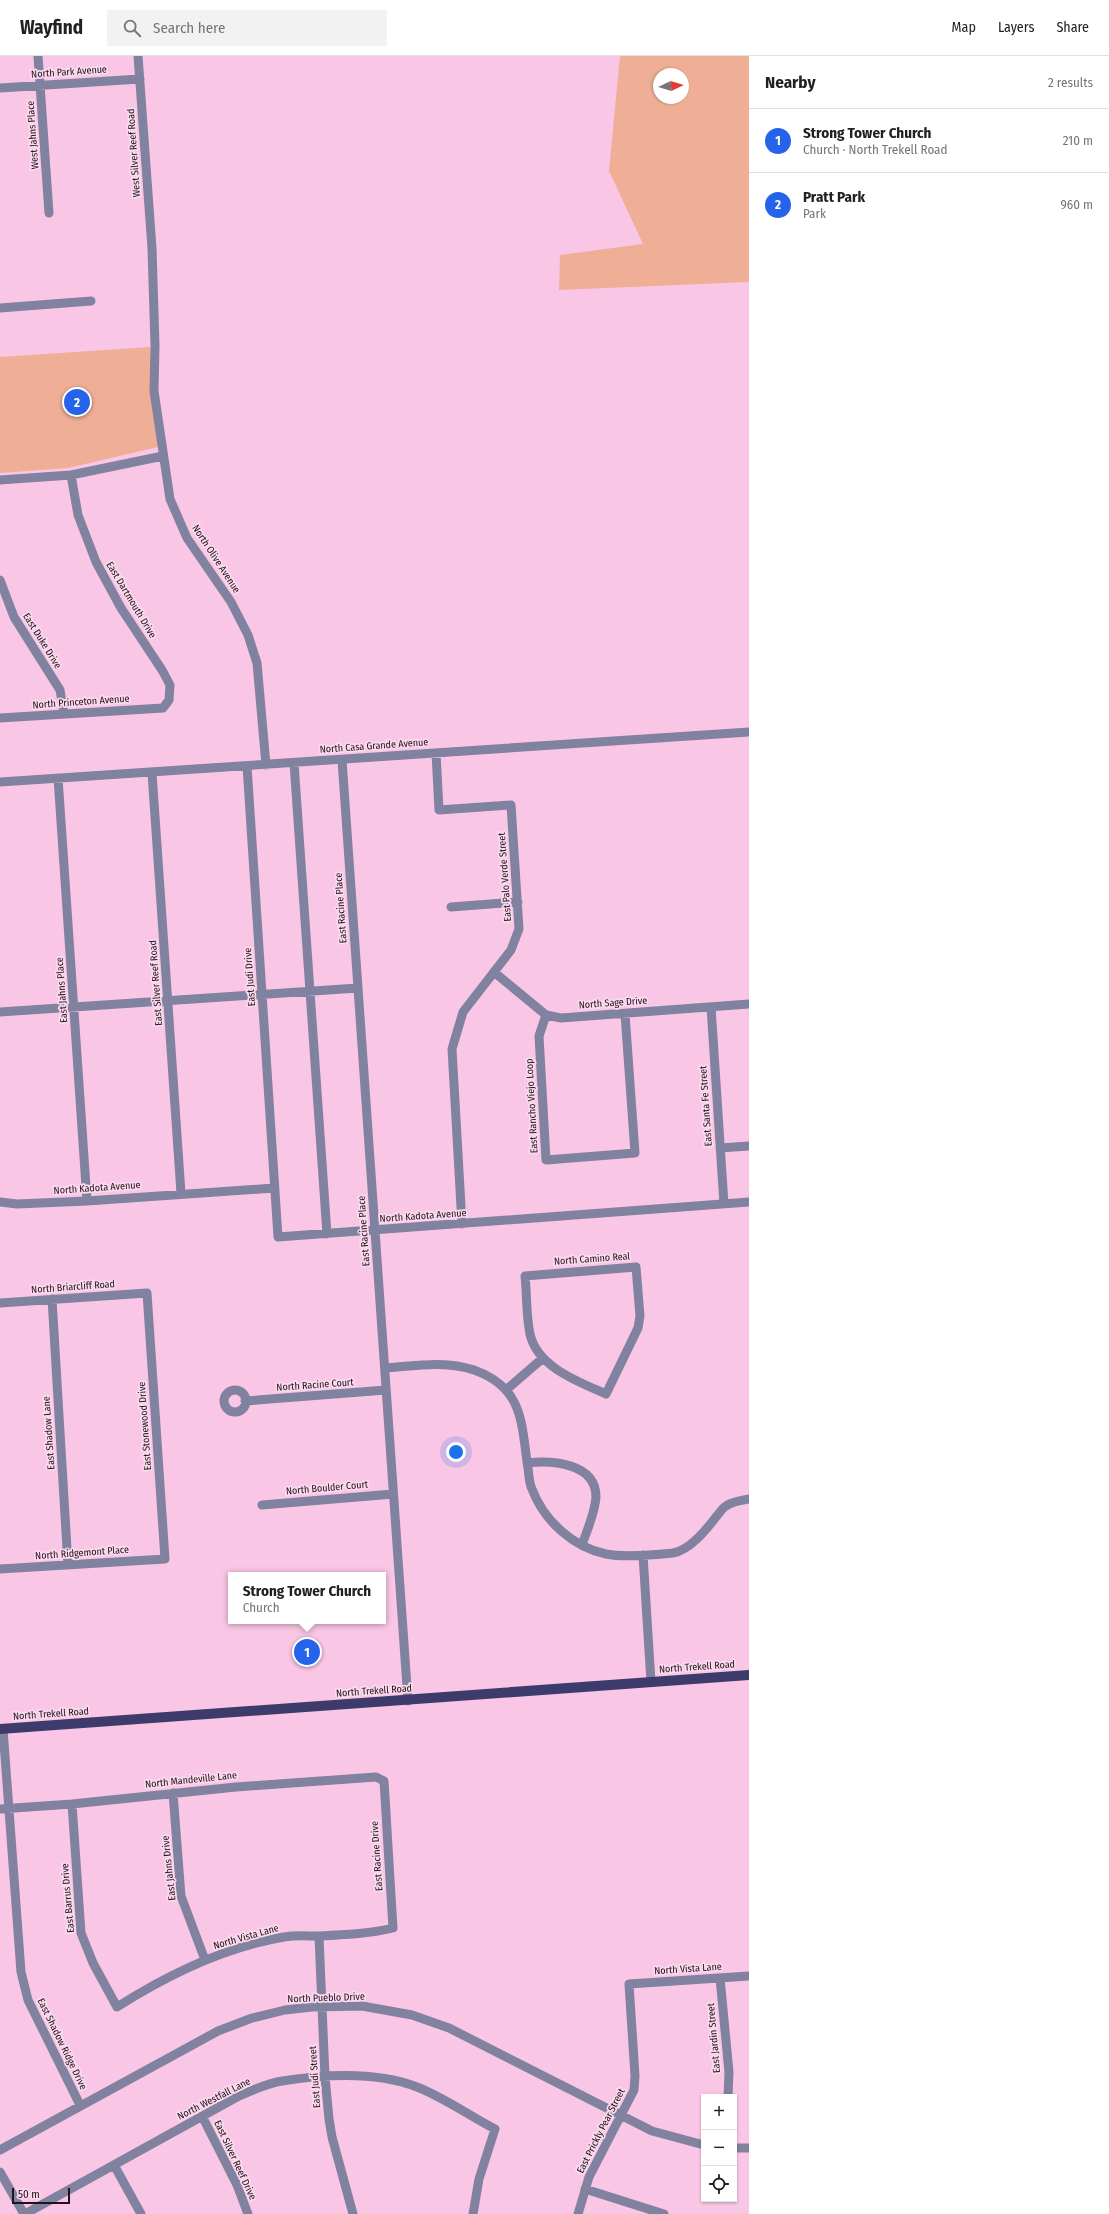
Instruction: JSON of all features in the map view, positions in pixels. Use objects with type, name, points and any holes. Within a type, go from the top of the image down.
[{"type":"main road","name":"North Trekell Road","points":[[2,1729],[408,1701],[749,1675]]},
{"type":"street","name":"West Jahns Place","points":[[38,56],[49,213]]},
{"type":"street","name":"West Silver Reef Road","points":[[138,56],[152,248],[155,346],[154,391],[163,456]]},
{"type":"street","name":"North Park Avenue","points":[[0,88],[140,79]]},
{"type":"street","points":[[0,308],[91,301]]},
{"type":"street","points":[[0,480],[71,475],[163,456]]},
{"type":"street","name":"North Olive Avenue","points":[[163,456],[170,499],[186,538],[231,602],[248,635],[257,663],[266,765]]},
{"type":"street","name":"East Dartmouth Drive","points":[[71,475],[78,515],[96,562],[121,608],[162,670],[170,685],[169,700],[163,708]]},
{"type":"street","name":"East Duke Drive","points":[[0,580],[14,616],[60,690],[64,713]]},
{"type":"street","name":"North Princeton Avenue","points":[[0,718],[163,708]]},
{"type":"street","name":"North Casa Grande Avenue","points":[[0,782],[749,732]]},
{"type":"street","name":"East Palo Verde Street","points":[[436,753],[439,810],[511,805],[518,902],[519,929],[511,950],[462,1012],[452,1050],[462,1224]]},
{"type":"street","name":"East Racine Place","points":[[342,760],[408,1701]]},
{"type":"street","points":[[294,763],[327,1234]]},
{"type":"street","name":"East Judi Drive","points":[[247,766],[274,1188]]},
{"type":"street","name":"East Silver Reef Road","points":[[152,773],[181,1193]]},
{"type":"street","name":"East Jahns Place","points":[[58,778],[87,1201]]},
{"type":"street","points":[[451,907],[518,902]]},
{"type":"street","points":[[494,972],[546,1015]]},
{"type":"street","points":[[0,1012],[358,988]]},
{"type":"street","name":"North Sage Drive","points":[[546,1015],[561,1018],[749,1004]]},
{"type":"street","name":"East Santa Fe Street","points":[[711,1007],[724,1204]]},
{"type":"street","name":"East Rancho Viejo Loop","points":[[546,1015],[539,1036],[546,1160],[635,1154],[625,1014]]},
{"type":"street","points":[[720,1148],[749,1146]]},
{"type":"street","name":"North Kadota Avenue","points":[[0,1202],[17,1204],[87,1201],[181,1193],[274,1188],[278,1237],[375,1231],[749,1202]]},
{"type":"street","name":"North Camino Real","points":[[636,1267],[640,1316],[638,1328],[606,1394],[567,1377],[543,1358],[530,1335],[525,1276],[636,1267]]},
{"type":"street","name":"North Briarcliff Road","points":[[0,1303],[147,1293]]},
{"type":"street","name":"East Stonewood Drive","points":[[147,1293],[165,1559]]},
{"type":"street","name":"East Shadow Lane","points":[[52,1299],[68,1565]]},
{"type":"street","points":[[506,1390],[543,1358]]},
{"type":"street","points":[[385,1368],[432,1364],[454,1365],[475,1370],[506,1390],[518,1408],[523,1422],[531,1488],[545,1514],[564,1532],[582,1545],[607,1554],[643,1555],[675,1552],[701,1537],[725,1506],[749,1498]]},
{"type":"street","name":"North Racine Court","points":[[246,1401],[386,1390]]},
{"type":"street","points":[[527,1463],[547,1460],[563,1463],[586,1474],[593,1484],[596,1497],[582,1545]]},
{"type":"street","name":"North Boulder Court","points":[[262,1505],[393,1494]]},
{"type":"street","points":[[643,1555],[651,1682]]},
{"type":"street","name":"North Ridgemont Place","points":[[0,1569],[165,1559]]},
{"type":"street","name":"East Shadow Ridge Drive","points":[[2,1729],[4,1808],[22,1972],[28,2000],[80,2104]]},
{"type":"street","name":"North Mandeville Lane","points":[[4,1808],[72,1804],[173,1793],[376,1777],[384,1782]]},
{"type":"street","name":"East Racine Drive","points":[[384,1782],[393,1928]]},
{"type":"street","name":"East Jahns Drive","points":[[173,1793],[182,1896],[204,1960]]},
{"type":"street","name":"East Barrus Drive","points":[[72,1804],[81,1933],[92,1963],[117,2006]]},
{"type":"street","name":"North Vista Lane","points":[[117,2006],[141,1991],[204,1960],[256,1944],[285,1937],[319,1936],[393,1928]]},
{"type":"street","name":"East Judi Street","points":[[319,1936],[325,2077],[332,2137],[353,2214]]},
{"type":"street","name":"North Vista Lane","points":[[629,1984],[749,1976]]},
{"type":"street","name":"East Jardin Street","points":[[720,1978],[729,2072],[728,2094]]},
{"type":"street","name":"East Prickly Pear Street","points":[[578,2214],[585,2189],[634,2090],[635,2076],[629,1984]]},
{"type":"street","name":"North Pueblo Drive","points":[[0,2150],[80,2104],[218,2030],[252,2018],[285,2010],[362,2006],[412,2014],[442,2025],[652,2131],[701,2145]]},
{"type":"street","name":"North Westfall Lane","points":[[24,2214],[237,2097],[281,2081],[325,2077],[365,2076],[393,2080],[418,2087],[495,2129],[479,2179],[473,2214]]},
{"type":"street","name":"East Silver Reef Drive","points":[[202,2116],[237,2185],[248,2214]]},
{"type":"street","points":[[737,2148],[749,2148]]},
{"type":"street","points":[[114,2165],[141,2214]]},
{"type":"street","points":[[0,2172],[24,2214]]},
{"type":"street","points":[[585,2189],[664,2214]]},
{"type":"shaded area","points":[[620,56],[749,56],[749,282],[559,290],[560,255],[643,244],[609,171]]},
{"type":"shaded area","points":[[150,347],[158,447],[68,468],[0,473],[0,357]]},
{"type":"place","name":"Pratt Park","points":[[77,402]]},
{"type":"place","name":"Strong Tower Church","points":[[307,1652]]}]
